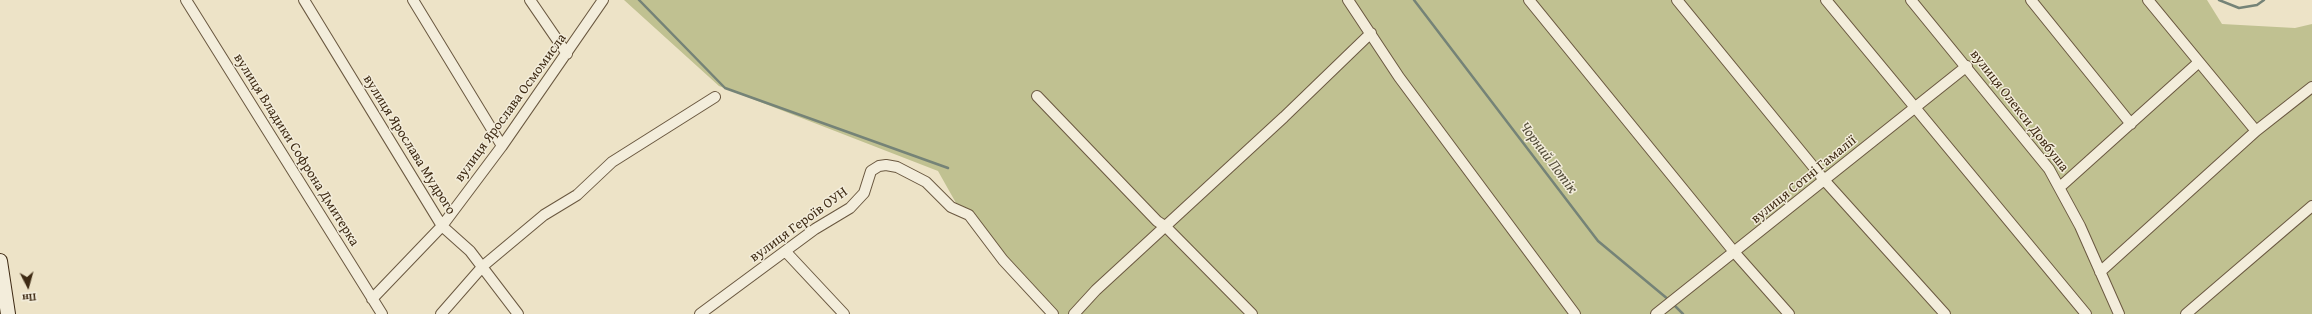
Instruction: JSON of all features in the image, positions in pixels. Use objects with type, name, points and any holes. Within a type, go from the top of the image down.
[{"type":"street","name":"вулиця Владики Софрона Дмитерка","points":[[186,0],[382,314]]},
{"type":"street","name":"вулиця Ярослава Мудрого","points":[[304,0],[442,226],[467,247],[483,266],[518,314]]},
{"type":"street","points":[[413,0],[502,146]]},
{"type":"street","points":[[530,0],[567,54]]},
{"type":"street","name":"вулиця Ярослава Осмомисла","points":[[372,299],[442,226],[502,146],[604,0]]},
{"type":"street","points":[[1348,0],[1399,77],[1575,314]]},
{"type":"street","points":[[1529,0],[1735,253],[1789,314]]},
{"type":"street","points":[[1677,0],[1825,181],[1945,314]]},
{"type":"street","points":[[1826,0],[2086,314]]},
{"type":"street","name":"вулиця Олекси Довбуша","points":[[1911,0],[2043,160],[2060,187],[2119,314]]},
{"type":"street","points":[[2030,0],[2131,124]]},
{"type":"street","points":[[2148,0],[2256,131]]},
{"type":"street","points":[[1074,314],[1088,298],[1371,33]]},
{"type":"street","points":[[2060,187],[2199,62]]},
{"type":"street","name":"вулиця Сотні Гамалії","points":[[1656,314],[1916,109],[1967,66]]},
{"type":"street","points":[[2100,272],[2256,131],[2312,87]]},
{"type":"street","points":[[1037,96],[1157,221],[1166,226],[1252,314]]},
{"type":"street","points":[[441,314],[483,266],[544,215],[577,195],[612,162],[715,97]]},
{"type":"street","name":"вулиця Героїв ОУН","points":[[700,314],[859,199],[864,193],[871,171],[879,166],[892,165],[926,182],[951,208],[969,216],[996,252],[1053,314]]},
{"type":"street","points":[[2186,314],[2312,206]]},
{"type":"street","points":[[786,252],[844,314]]},
{"type":"street","points":[[0,261],[8,314]]},
{"type":"green space","points":[[624,0],[2207,0],[2222,24],[2295,28],[2312,24],[2312,314],[1052,314],[965,219],[938,171],[719,86]]},
{"type":"waterway","points":[[639,0],[725,88],[948,168]]},
{"type":"waterway","name":"Чорний Потік","points":[[1414,0],[1598,241],[1669,300]]},
{"type":"waterway","points":[[2219,0],[2239,8],[2257,5],[2264,0]]},
{"type":"waterway","name":"Чорний Потік","points":[[1672,303],[1683,314]]}]
